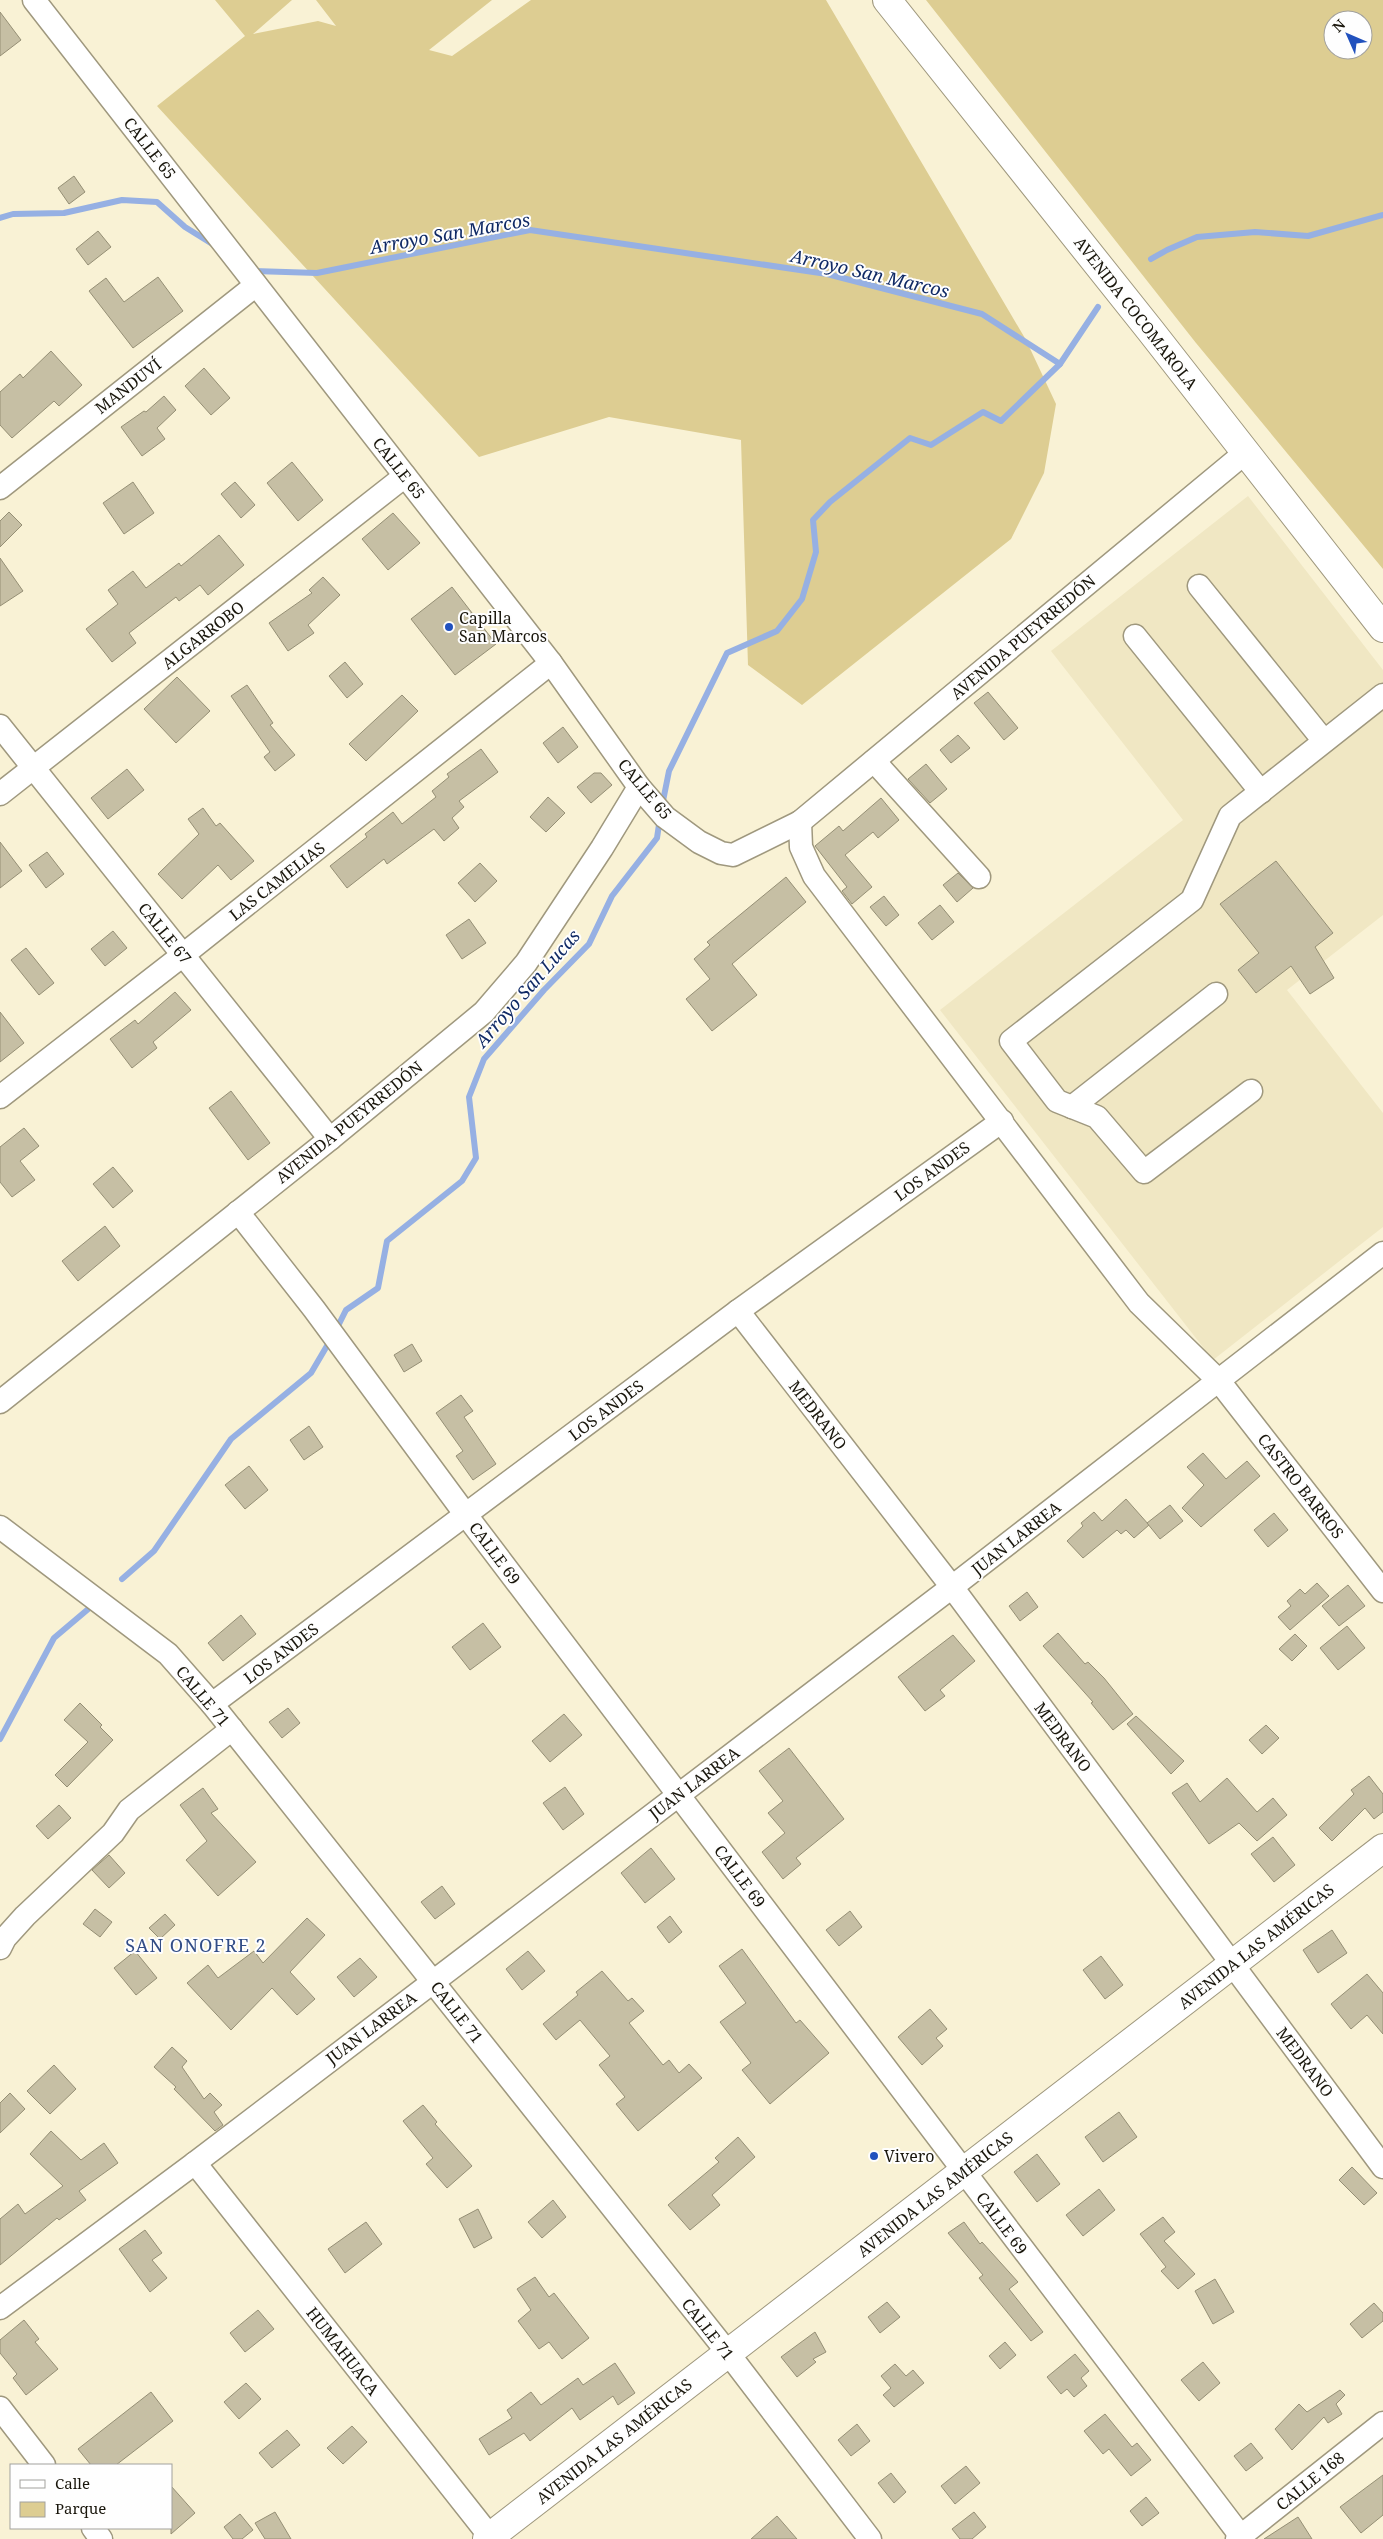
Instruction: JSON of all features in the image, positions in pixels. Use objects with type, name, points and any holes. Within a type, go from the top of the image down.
[{"type":"main road","name":"AVENIDA COCOMAROLA","points":[[887,0],[1246,452],[1383,628]]},
{"type":"main road","name":"AVENIDA LAS AMÉRICAS","points":[[490,2538],[1383,1848]]},
{"type":"street","name":"CALLE 65","points":[[34,0],[551,663],[639,787],[665,817],[699,842],[721,853],[733,855],[800,822]]},
{"type":"street","name":"MANDUVÍ","points":[[0,488],[256,285]]},
{"type":"street","name":"AVENIDA PUEYRREDÓN","points":[[800,822],[1246,452]]},
{"type":"street","name":"ALGARROBO","points":[[0,794],[405,476]]},
{"type":"street","points":[[1199,586],[1324,741]]},
{"type":"street","points":[[1135,636],[1261,792]]},
{"type":"street","name":"LAS CAMELIAS","points":[[0,1097],[183,955],[551,663]]},
{"type":"street","points":[[1251,1091],[1144,1172],[1097,1117],[1057,1102],[1011,1042],[1192,900],[1230,816],[1383,695]]},
{"type":"street","name":"CALLE 67","points":[[0,726],[330,1139]]},
{"type":"street","points":[[874,761],[979,877]]},
{"type":"street","name":"AVENIDA PUEYRREDÓN","points":[[0,1402],[330,1139],[484,1012],[526,963],[602,848],[639,787]]},
{"type":"street","name":"CASTRO BARROS","points":[[800,822],[800,847],[814,876],[1139,1303],[1219,1381],[1383,1591]]},
{"type":"street","points":[[1072,1108],[1216,994]]},
{"type":"street","name":"LOS ANDES","points":[[212,1704],[738,1311],[1002,1121]]},
{"type":"street","name":"CALLE 69","points":[[238,1212],[325,1323],[466,1515],[1240,2538]]},
{"type":"street","name":"JUAN LARREA","points":[[0,2308],[194,2163],[952,1587],[1383,1253]]},
{"type":"street","name":"MEDRANO","points":[[738,1311],[952,1587],[1383,2167]]},
{"type":"street","name":"CALLE 71","points":[[0,1527],[168,1654],[212,1704],[728,2353],[870,2539]]},
{"type":"street","points":[[0,1948],[5,1938],[25,1916],[113,1833],[129,1810],[232,1729]]},
{"type":"street","name":"HUMAHUACA","points":[[194,2163],[490,2538]]},
{"type":"street","points":[[0,2408],[43,2464]]},
{"type":"street","name":"CALLE 168","points":[[1240,2538],[1383,2423]]},
{"type":"shaded area","points":[[1248,496],[1383,670],[1383,915],[1287,990],[1383,1113],[1383,1227],[1213,1360],[940,1010],[1183,820],[1051,651]]},
{"type":"green space","points":[[215,0],[292,0],[253,34],[318,21],[336,26],[316,0],[492,0],[429,50],[452,56],[531,0],[826,0],[1026,340],[1056,404],[1044,473],[1011,539],[802,705],[748,665],[741,440],[609,417],[479,457],[157,106],[245,36]]},
{"type":"green space","points":[[926,0],[1383,0],[1383,569],[1196,343]]},
{"type":"building","points":[[0,12],[21,40],[0,56]]},
{"type":"building","points":[[74,176],[85,192],[69,204],[58,188]]},
{"type":"building","points":[[98,231],[111,247],[88,265],[76,249]]},
{"type":"building","points":[[158,277],[183,311],[133,348],[89,291],[106,278],[124,302]]},
{"type":"building","points":[[51,351],[82,385],[59,406],[54,401],[12,438],[0,425],[0,392],[20,374],[23,378]]},
{"type":"building","points":[[204,368],[230,398],[211,415],[185,386]]},
{"type":"building","points":[[164,396],[176,410],[157,428],[165,439],[142,456],[121,427],[144,411],[146,412]]},
{"type":"building","points":[[292,462],[323,500],[298,521],[267,483]]},
{"type":"building","points":[[133,482],[154,513],[124,534],[103,503]]},
{"type":"building","points":[[235,482],[255,505],[241,518],[221,494]]},
{"type":"building","points":[[9,512],[22,525],[0,547],[0,521]]},
{"type":"building","points":[[393,513],[420,543],[388,570],[362,539]]},
{"type":"building","points":[[219,535],[244,565],[208,595],[200,585],[179,601],[176,597],[129,633],[136,643],[112,662],[86,629],[118,604],[108,590],[133,571],[146,588],[179,563],[181,566]]},
{"type":"building","points":[[0,558],[23,591],[0,606]]},
{"type":"building","points":[[323,577],[340,595],[308,625],[314,633],[288,651],[269,623],[312,593],[309,590]]},
{"type":"building","points":[[452,587],[496,644],[455,675],[411,619]]},
{"type":"building","points":[[345,662],[363,684],[347,698],[329,676]]},
{"type":"building","points":[[177,677],[210,711],[176,743],[144,709]]},
{"type":"building","points":[[247,685],[273,723],[270,725],[295,755],[275,771],[264,757],[270,752],[231,696]]},
{"type":"building","points":[[988,692],[1018,728],[1004,740],[974,703]]},
{"type":"building","points":[[402,695],[418,711],[366,761],[349,744]]},
{"type":"building","points":[[563,727],[578,747],[558,763],[543,743]]},
{"type":"building","points":[[958,735],[970,748],[951,763],[940,750]]},
{"type":"building","points":[[481,749],[498,772],[459,801],[464,807],[452,818],[459,828],[444,841],[434,829],[387,864],[384,859],[347,888],[330,866],[367,837],[365,834],[393,812],[402,824],[436,797],[432,791],[449,777],[447,774]]},
{"type":"building","points":[[926,764],[947,789],[930,803],[908,779]]},
{"type":"building","points":[[127,769],[144,790],[108,819],[91,798]]},
{"type":"building","points":[[594,773],[601,773],[612,785],[591,803],[577,787]]},
{"type":"building","points":[[548,797],[565,813],[546,832],[530,817]]},
{"type":"building","points":[[881,798],[899,820],[878,838],[873,832],[845,855],[872,887],[852,904],[842,891],[847,887],[815,846],[839,826],[843,831]]},
{"type":"building","points":[[203,808],[216,826],[220,823],[254,861],[231,880],[218,865],[182,899],[158,874],[199,834],[188,819]]},
{"type":"building","points":[[0,842],[22,871],[0,888]]},
{"type":"building","points":[[47,852],[64,874],[46,888],[29,865]]},
{"type":"building","points":[[1276,861],[1333,933],[1315,947],[1334,978],[1310,994],[1291,966],[1256,993],[1238,970],[1259,953],[1220,904]]},
{"type":"building","points":[[480,863],[497,881],[475,902],[458,883]]},
{"type":"building","points":[[958,873],[973,888],[957,902],[943,885]]},
{"type":"building","points":[[786,877],[806,902],[732,964],[757,995],[712,1031],[686,999],[710,979],[694,959],[710,945],[707,942]]},
{"type":"building","points":[[884,896],[899,915],[886,926],[870,907]]},
{"type":"building","points":[[940,905],[954,922],[932,940],[918,923]]},
{"type":"building","points":[[469,919],[486,943],[462,959],[446,935]]},
{"type":"building","points":[[113,931],[127,948],[105,966],[91,949]]},
{"type":"building","points":[[26,948],[54,983],[39,995],[11,960]]},
{"type":"building","points":[[175,992],[191,1010],[153,1042],[157,1048],[132,1068],[110,1039],[135,1020],[138,1024]]},
{"type":"building","points":[[0,1012],[24,1043],[0,1062]]},
{"type":"building","points":[[231,1091],[270,1143],[248,1160],[209,1108]]},
{"type":"building","points":[[24,1128],[39,1146],[20,1161],[35,1180],[12,1197],[0,1182],[0,1147]]},
{"type":"building","points":[[113,1167],[133,1191],[113,1208],[93,1184]]},
{"type":"building","points":[[105,1226],[120,1246],[78,1281],[62,1261]]},
{"type":"building","points":[[412,1344],[422,1361],[404,1372],[394,1355]]},
{"type":"building","points":[[461,1395],[473,1411],[464,1417],[496,1464],[473,1480],[456,1456],[463,1451],[436,1413]]},
{"type":"building","points":[[309,1426],[323,1447],[304,1460],[290,1440]]},
{"type":"building","points":[[1203,1453],[1226,1479],[1247,1461],[1260,1476],[1201,1527],[1182,1508],[1204,1485],[1187,1467]]},
{"type":"building","points":[[249,1466],[268,1490],[245,1509],[225,1485]]},
{"type":"building","points":[[1126,1499],[1149,1525],[1134,1538],[1126,1530],[1121,1534],[1117,1530],[1083,1558],[1067,1541],[1083,1526],[1081,1523],[1094,1512],[1102,1521]]},
{"type":"building","points":[[1170,1505],[1183,1521],[1160,1539],[1147,1523]]},
{"type":"building","points":[[1274,1513],[1288,1530],[1268,1547],[1254,1530]]},
{"type":"building","points":[[1317,1583],[1329,1596],[1290,1630],[1278,1617],[1291,1606],[1287,1601],[1300,1589],[1305,1594]]},
{"type":"building","points":[[1348,1585],[1365,1606],[1339,1626],[1322,1606]]},
{"type":"building","points":[[1027,1592],[1038,1607],[1020,1621],[1009,1606]]},
{"type":"building","points":[[241,1615],[256,1634],[223,1661],[208,1643]]},
{"type":"building","points":[[483,1623],[501,1647],[470,1670],[452,1647]]},
{"type":"building","points":[[1347,1626],[1365,1648],[1338,1670],[1320,1648]]},
{"type":"building","points":[[1058,1633],[1085,1664],[1088,1662],[1104,1678],[1133,1714],[1113,1730],[1091,1703],[1093,1702],[1043,1646]]},
{"type":"building","points":[[1295,1634],[1307,1646],[1292,1661],[1279,1649]]},
{"type":"building","points":[[953,1635],[975,1661],[940,1690],[945,1696],[925,1711],[898,1677]]},
{"type":"building","points":[[80,1703],[102,1725],[100,1727],[113,1740],[67,1787],[55,1775],[88,1742],[64,1720]]},
{"type":"building","points":[[288,1708],[300,1723],[282,1738],[269,1722]]},
{"type":"building","points":[[564,1714],[582,1735],[550,1762],[532,1741]]},
{"type":"building","points":[[1136,1716],[1184,1761],[1171,1774],[1127,1724]]},
{"type":"building","points":[[1266,1725],[1279,1738],[1262,1754],[1249,1740]]},
{"type":"building","points":[[789,1748],[844,1819],[796,1858],[801,1864],[783,1879],[762,1852],[785,1833],[768,1813],[783,1801],[759,1771]]},
{"type":"building","points":[[1369,1776],[1383,1794],[1383,1812],[1374,1819],[1365,1808],[1332,1841],[1319,1828],[1354,1794],[1351,1790]]},
{"type":"building","points":[[1227,1778],[1257,1812],[1273,1798],[1287,1815],[1257,1841],[1239,1823],[1209,1844],[1172,1793],[1187,1783],[1200,1802]]},
{"type":"building","points":[[565,1787],[584,1814],[563,1830],[543,1803]]},
{"type":"building","points":[[203,1788],[218,1809],[211,1813],[256,1862],[218,1896],[186,1860],[207,1841],[180,1805]]},
{"type":"building","points":[[59,1805],[71,1818],[48,1839],[36,1826]]},
{"type":"building","points":[[1273,1837],[1295,1865],[1274,1882],[1251,1854]]},
{"type":"building","points":[[651,1848],[675,1879],[645,1903],[621,1873]]},
{"type":"building","points":[[109,1855],[125,1873],[109,1888],[92,1870]]},
{"type":"building","points":[[442,1886],[455,1904],[435,1919],[421,1902]]},
{"type":"building","points":[[95,1909],[112,1922],[100,1937],[83,1924]]},
{"type":"building","points":[[850,1911],[862,1927],[839,1946],[826,1930]]},
{"type":"building","points":[[165,1914],[175,1925],[160,1939],[149,1928]]},
{"type":"building","points":[[670,1916],[682,1932],[669,1943],[657,1927]]},
{"type":"building","points":[[307,1918],[325,1935],[290,1972],[315,1999],[297,2015],[272,1988],[231,2030],[187,1983],[208,1965],[218,1978],[254,1951],[263,1963]]},
{"type":"building","points":[[1332,1930],[1347,1953],[1318,1973],[1303,1950]]},
{"type":"building","points":[[742,1949],[796,2023],[800,2020],[829,2053],[770,2104],[742,2070],[751,2063],[720,2022],[746,2003],[719,1966]]},
{"type":"building","points":[[135,1951],[157,1978],[136,1995],[114,1968]]},
{"type":"building","points":[[528,1951],[545,1971],[522,1990],[506,1969]]},
{"type":"building","points":[[1101,1956],[1123,1985],[1105,1999],[1083,1970]]},
{"type":"building","points":[[360,1958],[377,1977],[354,1997],[337,1977]]},
{"type":"building","points":[[602,1971],[628,2001],[632,1998],[644,2011],[629,2023],[663,2065],[669,2060],[679,2073],[689,2064],[702,2078],[638,2131],[616,2104],[625,2097],[599,2065],[610,2056],[580,2020],[556,2040],[543,2024],[578,1995],[576,1992]]},
{"type":"building","points":[[1367,1974],[1383,1993],[1383,2034],[1367,2015],[1351,2029],[1331,2004]]},
{"type":"building","points":[[930,2009],[947,2029],[936,2038],[943,2046],[922,2065],[898,2037]]},
{"type":"building","points":[[172,2047],[187,2061],[182,2067],[204,2099],[210,2093],[222,2105],[214,2112],[223,2125],[215,2131],[174,2089],[176,2087],[154,2067]]},
{"type":"building","points":[[54,2065],[76,2089],[50,2114],[27,2091]]},
{"type":"building","points":[[10,2093],[25,2109],[0,2133],[0,2103]]},
{"type":"building","points":[[423,2105],[437,2122],[435,2124],[472,2166],[447,2188],[426,2164],[433,2158],[403,2121]]},
{"type":"building","points":[[1119,2112],[1137,2137],[1103,2162],[1085,2137]]},
{"type":"building","points":[[51,2131],[81,2160],[104,2143],[118,2163],[79,2191],[86,2200],[59,2220],[57,2218],[0,2265],[0,2219],[18,2204],[25,2214],[63,2186],[30,2154]]},
{"type":"building","points":[[738,2137],[755,2157],[712,2195],[720,2205],[690,2230],[668,2205],[719,2162],[715,2158]]},
{"type":"building","points":[[1037,2154],[1060,2184],[1037,2202],[1014,2172]]},
{"type":"building","points":[[1352,2167],[1377,2193],[1364,2205],[1339,2180]]},
{"type":"building","points":[[1099,2189],[1115,2210],[1083,2236],[1066,2215]]},
{"type":"building","points":[[553,2200],[566,2217],[542,2238],[528,2222]]},
{"type":"building","points":[[478,2209],[492,2238],[474,2248],[459,2219]]},
{"type":"building","points":[[1163,2217],[1175,2232],[1164,2241],[1195,2274],[1178,2289],[1161,2271],[1166,2267],[1140,2234]]},
{"type":"building","points":[[366,2222],[382,2244],[345,2273],[328,2249]]},
{"type":"building","points":[[964,2222],[980,2244],[982,2242],[1018,2282],[1009,2289],[1043,2332],[1031,2341],[979,2278],[983,2275],[948,2233]]},
{"type":"building","points":[[145,2230],[162,2253],[152,2260],[167,2278],[150,2292],[119,2249]]},
{"type":"building","points":[[535,2277],[549,2297],[554,2293],[589,2338],[562,2359],[549,2342],[539,2349],[518,2321],[531,2310],[517,2289]]},
{"type":"building","points":[[1215,2279],[1234,2312],[1213,2324],[1195,2291]]},
{"type":"building","points":[[887,2302],[900,2317],[880,2333],[868,2317]]},
{"type":"building","points":[[1374,2303],[1383,2313],[1383,2321],[1362,2338],[1350,2324]]},
{"type":"building","points":[[258,2310],[274,2329],[245,2352],[230,2333]]},
{"type":"building","points":[[24,2320],[39,2339],[35,2342],[58,2369],[26,2395],[13,2378],[17,2374],[0,2353],[0,2340]]},
{"type":"building","points":[[815,2332],[826,2352],[813,2359],[816,2362],[797,2377],[781,2357]]},
{"type":"building","points":[[1005,2342],[1016,2355],[1000,2369],[989,2356]]},
{"type":"building","points":[[1075,2354],[1089,2371],[1081,2378],[1087,2386],[1074,2397],[1067,2389],[1061,2394],[1047,2377]]},
{"type":"building","points":[[1203,2362],[1220,2383],[1199,2401],[1181,2380]]},
{"type":"building","points":[[615,2363],[635,2393],[618,2405],[613,2396],[580,2420],[572,2408],[530,2441],[524,2433],[489,2455],[479,2439],[512,2418],[507,2410],[531,2392],[541,2405],[578,2378],[583,2385]]},
{"type":"building","points":[[895,2364],[906,2376],[913,2370],[924,2383],[894,2407],[883,2395],[891,2388],[881,2376]]},
{"type":"building","points":[[246,2383],[261,2399],[239,2419],[224,2402]]},
{"type":"building","points":[[1340,2390],[1345,2395],[1336,2404],[1342,2414],[1328,2423],[1324,2417],[1292,2450],[1275,2429],[1299,2404],[1307,2412]]},
{"type":"building","points":[[151,2392],[173,2421],[117,2464],[90,2464],[78,2449]]},
{"type":"building","points":[[1105,2414],[1132,2447],[1137,2443],[1151,2460],[1131,2476],[1109,2449],[1103,2454],[1084,2431]]},
{"type":"building","points":[[857,2424],[870,2441],[851,2456],[838,2440]]},
{"type":"building","points":[[352,2426],[367,2442],[343,2464],[327,2448]]},
{"type":"building","points":[[287,2430],[300,2445],[272,2468],[259,2453]]},
{"type":"building","points":[[1251,2443],[1263,2458],[1246,2471],[1234,2456]]},
{"type":"building","points":[[966,2466],[980,2483],[955,2504],[941,2486]]},
{"type":"building","points":[[891,2473],[906,2492],[894,2503],[878,2483]]},
{"type":"building","points":[[1383,2475],[1383,2515],[1361,2533],[1340,2507]]},
{"type":"building","points":[[172,2487],[195,2513],[171,2534],[172,2529]]},
{"type":"building","points":[[1146,2497],[1159,2513],[1142,2526],[1130,2511]]},
{"type":"building","points":[[275,2512],[291,2539],[265,2539],[255,2523]]},
{"type":"building","points":[[974,2512],[986,2527],[972,2539],[960,2539],[952,2529]]},
{"type":"building","points":[[240,2514],[253,2530],[242,2539],[233,2539],[224,2527]]},
{"type":"building","points":[[777,2516],[797,2539],[751,2539]]},
{"type":"building","points":[[1298,2517],[1312,2539],[1264,2539]]},
{"type":"waterway","name":"Arroyo San Marcos","points":[[0,218],[13,214],[64,213],[122,200],[157,202],[185,227],[214,245]]},
{"type":"waterway","name":"Arroyo San Lucas","points":[[1151,259],[1197,237],[1255,232],[1308,236],[1383,215]]},
{"type":"waterway","name":"Arroyo San Marcos","points":[[254,271],[317,273],[530,230],[827,274],[982,314],[1060,364]]},
{"type":"waterway","name":"Arroyo San Lucas","points":[[662,806],[669,771],[727,653],[777,631],[802,599],[816,552],[813,520],[830,502],[910,438],[931,445],[983,412],[1001,421],[1060,364],[1098,307]]},
{"type":"waterway","name":"Arroyo San Lucas","points":[[336,1330],[346,1310],[378,1288],[387,1241],[462,1181],[476,1158],[469,1097],[484,1059],[544,990],[589,944],[612,896],[657,838],[660,818]]},
{"type":"waterway","name":"Arroyo San Lucas","points":[[122,1579],[154,1551],[231,1439],[311,1373],[331,1339]]},
{"type":"waterway","name":"Arroyo San Lucas","points":[[0,1739],[54,1638],[93,1605]]},
{"type":"place","name":"Capilla San Marcos","points":[[449,627]]},
{"type":"place","name":"Vivero","points":[[874,2156]]},
{"type":"district","name":"SAN ONOFRE 2","points":[[196,1945]]}]
